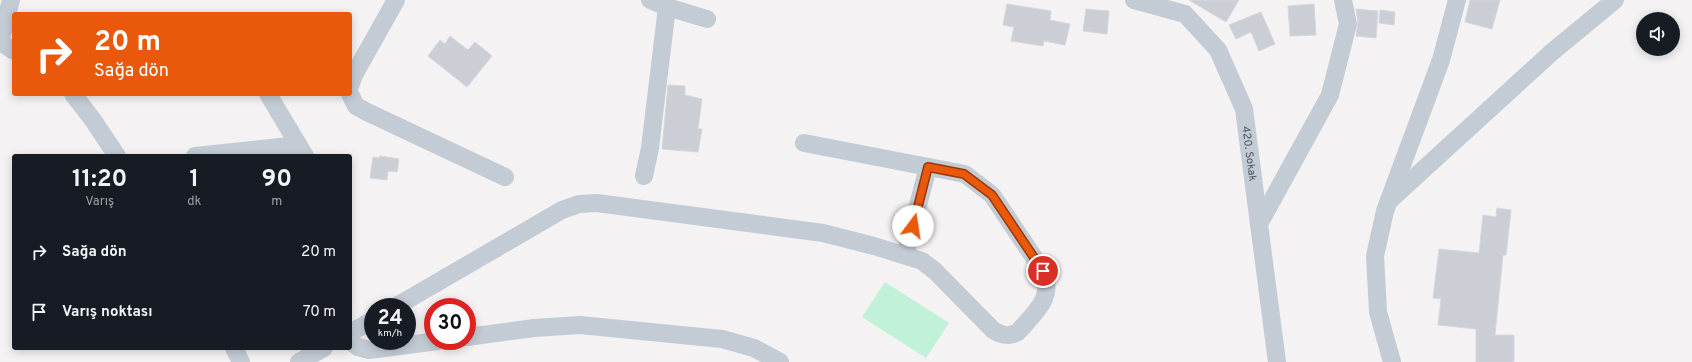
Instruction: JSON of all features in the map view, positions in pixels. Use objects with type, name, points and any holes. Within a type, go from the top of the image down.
[{"type":"street","points":[[11,0],[0,42],[12,50]]},
{"type":"street","points":[[352,81],[396,0]]},
{"type":"street","points":[[650,0],[667,7],[707,19]]},
{"type":"street","name":"420. Sokak","points":[[1135,0],[1186,14],[1218,50],[1244,109],[1277,362]]},
{"type":"street","points":[[1259,224],[1330,95],[1348,24],[1343,0]]},
{"type":"street","points":[[1392,362],[1378,312],[1375,256],[1385,211],[1441,60],[1457,0]]},
{"type":"street","points":[[1388,202],[1552,52],[1615,0]]},
{"type":"street","points":[[644,176],[650,148],[667,7]]},
{"type":"street","points":[[75,96],[116,154]]},
{"type":"street","points":[[230,154],[301,150],[269,96]]},
{"type":"street","points":[[351,96],[356,106],[367,112],[505,177]]},
{"type":"street","points":[[410,298],[562,210],[579,204],[597,203],[823,233],[905,255],[922,261],[931,268],[993,330],[1003,336],[1018,332],[1042,304],[1046,297],[1047,282],[1043,271],[992,195],[964,174],[804,143]]},
{"type":"street","points":[[905,255],[928,167]]},
{"type":"street","points":[[352,332],[364,325]]},
{"type":"street","points":[[476,336],[534,328],[580,325],[722,339],[754,348],[780,362]]},
{"type":"street","points":[[352,342],[358,347],[369,350],[424,343]]},
{"type":"street","points":[[235,350],[241,362]]},
{"type":"street","points":[[300,362],[321,350]]},
{"type":"green space","points":[[885,282],[949,323],[926,358],[862,317]]},
{"type":"building","points":[[1189,0],[1239,0],[1226,22]]},
{"type":"building","points":[[1470,0],[1500,0],[1492,29],[1465,22]]},
{"type":"building","points":[[1007,4],[1051,11],[1050,20],[1070,24],[1065,45],[1044,41],[1043,46],[1011,41],[1014,27],[1003,25]]},
{"type":"building","points":[[1314,4],[1316,35],[1290,36],[1288,6]]},
{"type":"building","points":[[1086,9],[1109,11],[1107,34],[1083,31]]},
{"type":"building","points":[[1356,9],[1378,11],[1376,38],[1356,36],[1358,22]]},
{"type":"building","points":[[1380,10],[1395,12],[1394,25],[1379,23]]},
{"type":"building","points":[[1261,12],[1275,44],[1259,51],[1251,32],[1236,39],[1229,25]]},
{"type":"building","points":[[450,36],[468,50],[475,42],[492,56],[467,87],[428,56],[440,40],[445,44]]},
{"type":"building","points":[[668,85],[685,86],[685,95],[702,99],[698,129],[702,129],[698,152],[662,149]]},
{"type":"building","points":[[380,156],[399,159],[397,172],[388,171],[387,180],[370,178],[373,157],[379,158]]},
{"type":"building","points":[[1497,208],[1511,210],[1506,255],[1503,255],[1495,335],[1514,335],[1514,362],[1476,362],[1476,329],[1438,325],[1441,299],[1433,298],[1439,249],[1479,253],[1483,215],[1496,217]]},
{"type":"route","points":[[913,226],[928,167],[964,174],[992,195],[1043,271]]}]
